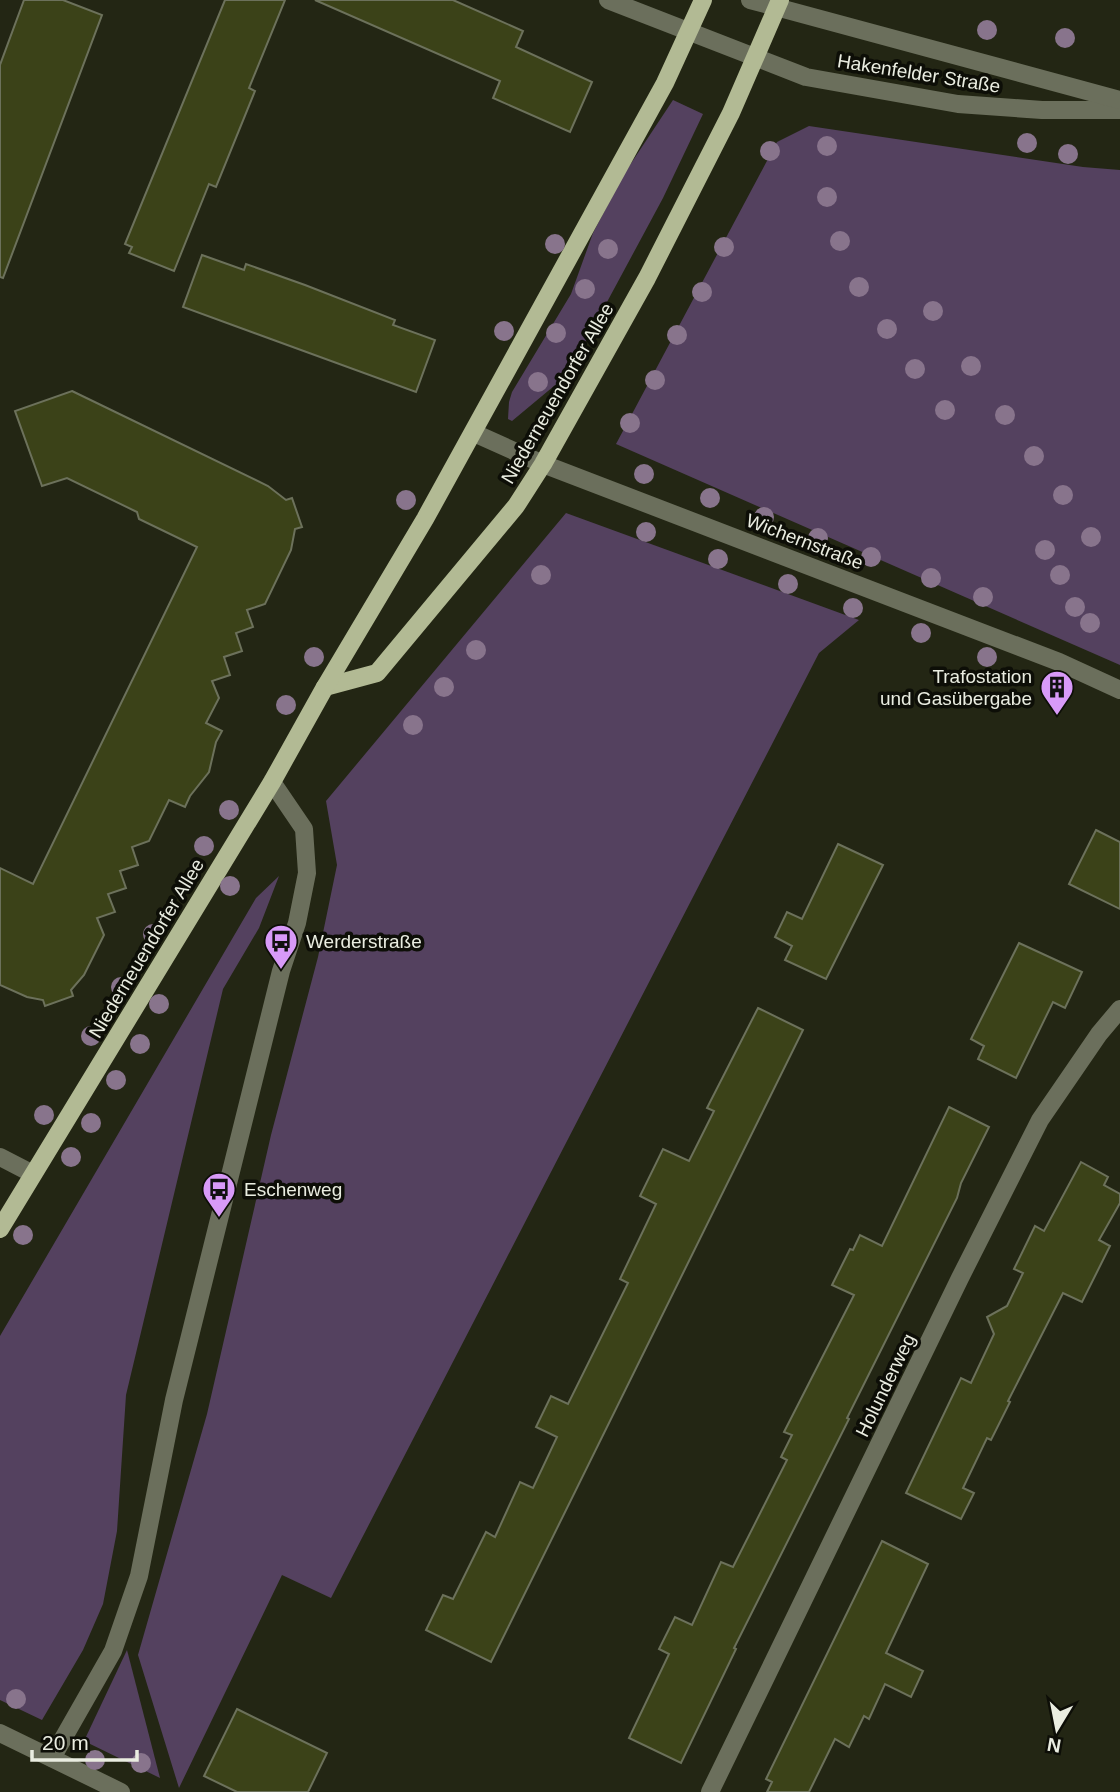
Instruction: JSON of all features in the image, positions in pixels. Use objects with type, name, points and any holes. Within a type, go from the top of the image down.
[{"type":"main road","name":"Niederneuendorfer Allee","points":[[0,1228],[272,782],[474,433],[665,83],[703,0]]},
{"type":"main road","name":"Niederneuendorfer Allee","points":[[325,687],[377,673],[516,506],[543,464],[647,278],[731,113],[779,4]]},
{"type":"street","name":"Hakenfelder Straße","points":[[608,0],[806,77],[958,104],[1042,110],[1120,110]]},
{"type":"street","name":"Hakenfelder Straße","points":[[750,0],[779,4],[1120,100]]},
{"type":"street","name":"Wichernstraße","points":[[474,433],[543,464],[1059,662],[1120,690]]},
{"type":"street","points":[[52,1758],[113,1651],[139,1576],[176,1390],[281,971],[297,923],[307,873],[304,829],[272,782]]},
{"type":"street","name":"Holunderweg","points":[[710,1792],[960,1278],[1040,1120],[1098,1034],[1120,1009]]},
{"type":"street","points":[[0,1157],[33,1174]]},
{"type":"street","points":[[0,1733],[121,1792]]},
{"type":"shaded area","points":[[673,100],[703,114],[663,198],[572,367],[560,381],[512,421],[508,419],[512,392],[571,294],[593,233],[624,174]]},
{"type":"shaded area","points":[[809,126],[1083,167],[1120,170],[1120,665],[616,444],[777,142]]},
{"type":"shaded area","points":[[566,513],[859,620],[819,653],[331,1598],[282,1575],[179,1788],[138,1655],[207,1414],[271,1135],[318,957],[337,865],[326,801]]},
{"type":"shaded area","points":[[279,876],[259,928],[223,989],[126,1395],[117,1531],[103,1604],[83,1650],[42,1720],[0,1700],[0,1336],[256,898]]},
{"type":"shaded area","points":[[127,1650],[160,1778],[84,1741]]},
{"type":"building","points":[[24,0],[63,0],[102,15],[3,278],[0,277],[0,65]]},
{"type":"building","points":[[225,0],[285,0],[249,88],[255,91],[216,187],[209,184],[174,271],[129,253],[132,247],[125,244]]},
{"type":"building","points":[[315,0],[453,0],[523,31],[516,47],[592,82],[570,132],[493,98],[500,81]]},
{"type":"building","points":[[202,255],[244,270],[246,264],[305,285],[395,320],[393,325],[435,340],[416,392],[183,307]]},
{"type":"building","points":[[72,391],[268,486],[286,500],[292,498],[302,527],[295,529],[291,550],[265,604],[247,610],[253,627],[236,633],[242,651],[224,657],[230,675],[212,681],[219,698],[206,723],[222,731],[216,742],[209,772],[185,807],[169,800],[149,841],[132,847],[138,865],[120,871],[126,888],[108,894],[115,912],[97,918],[104,935],[84,975],[71,990],[73,996],[45,1006],[43,1000],[27,997],[0,985],[0,868],[33,884],[197,547],[139,519],[137,512],[67,478],[42,486],[15,411]]},
{"type":"building","points":[[1096,830],[1120,842],[1120,909],[1069,884]]},
{"type":"building","points":[[838,844],[883,865],[826,979],[785,960],[792,946],[775,937],[787,912],[802,919]]},
{"type":"building","points":[[1019,943],[1082,972],[1065,1008],[1053,1002],[1016,1078],[978,1059],[984,1046],[971,1039]]},
{"type":"building","points":[[758,1008],[803,1030],[491,1662],[426,1630],[443,1595],[453,1599],[486,1532],[495,1537],[520,1482],[533,1488],[557,1437],[536,1427],[551,1396],[568,1404],[628,1283],[620,1279],[656,1204],[640,1196],[663,1149],[689,1161],[714,1111],[707,1108]]},
{"type":"building","points":[[949,1107],[989,1127],[961,1183],[957,1198],[847,1418],[849,1419],[734,1648],[736,1649],[681,1763],[629,1738],[669,1654],[659,1649],[675,1617],[692,1625],[721,1562],[733,1567],[787,1460],[781,1457],[792,1435],[784,1432],[854,1295],[832,1285],[860,1235],[882,1246]]},
{"type":"building","points":[[1081,1162],[1108,1177],[1104,1185],[1120,1194],[1120,1203],[1099,1240],[1110,1246],[1082,1302],[1063,1293],[991,1440],[987,1438],[963,1488],[974,1493],[961,1519],[906,1493],[961,1378],[971,1383],[994,1334],[987,1317],[1007,1306],[1023,1273],[1014,1269],[1035,1226],[1044,1231]]},
{"type":"building","points":[[882,1541],[928,1564],[886,1653],[923,1671],[911,1697],[885,1684],[869,1719],[864,1716],[849,1747],[835,1739],[809,1792],[767,1792],[772,1782],[766,1779]]},
{"type":"building","points":[[237,1709],[327,1753],[308,1792],[237,1792],[204,1776]]},
{"type":"place","name":"Trafostation und Gasübergabe","points":[[1057,717]]},
{"type":"place","name":"Werderstraße","points":[[281,971]]},
{"type":"place","name":"Eschenweg","points":[[219,1219]]}]
